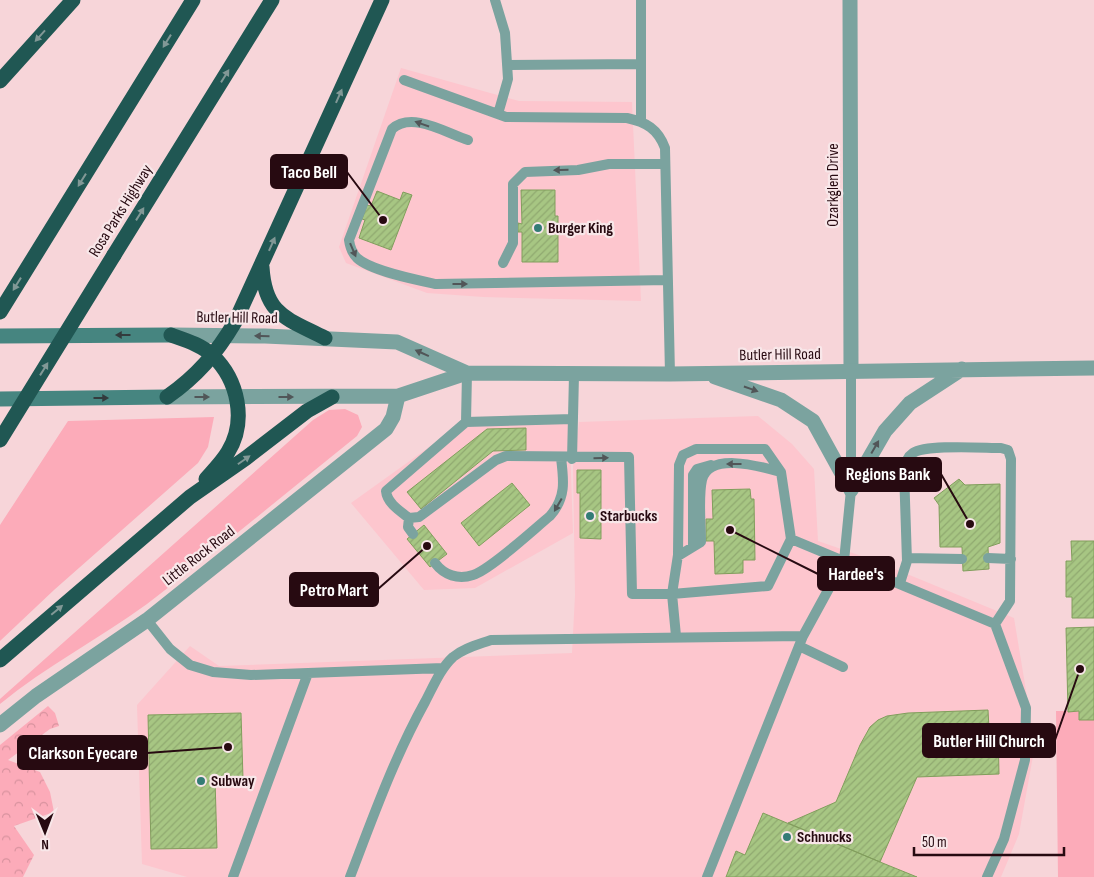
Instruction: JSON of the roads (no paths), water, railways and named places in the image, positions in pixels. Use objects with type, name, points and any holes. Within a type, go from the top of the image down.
[{"type":"highway","points":[[0,81],[73,0]]},
{"type":"highway","points":[[0,312],[193,0]]},
{"type":"highway","name":"Rosa Parks Highway","points":[[0,440],[272,0]]},
{"type":"highway","points":[[167,398],[192,380],[213,356],[227,335],[262,267],[382,0]]},
{"type":"highway","points":[[262,267],[263,288],[270,303],[283,316],[325,338]]},
{"type":"highway","points":[[171,335],[195,344],[213,356],[230,380],[238,397],[238,417],[234,440],[222,460],[190,497]]},
{"type":"highway","points":[[0,660],[190,497],[308,411],[332,397]]},
{"type":"main road","name":"Butler Hill Road","points":[[0,336],[171,335]]},
{"type":"main road","name":"Butler Hill Road","points":[[0,399],[167,398]]},
{"type":"street","name":"Ozarkglen Drive","points":[[850,0],[851,370]]},
{"type":"street","name":"Butler Hill Road","points":[[171,335],[325,338],[397,342],[467,373]]},
{"type":"street","name":"Butler Hill Road","points":[[167,398],[398,396],[467,373],[574,375],[704,374],[851,370],[1094,368]]},
{"type":"street","points":[[851,490],[885,431],[910,403],[962,369]]},
{"type":"street","points":[[704,374],[781,400],[813,421],[851,490]]},
{"type":"street","name":"Little Rock Road","points":[[0,725],[36,696],[147,620],[386,429],[393,417],[398,396]]},
{"type":"lane","points":[[495,0],[505,33],[508,79],[498,114]]},
{"type":"lane","points":[[641,0],[641,121]]},
{"type":"lane","points":[[507,65],[641,64]]},
{"type":"lane","points":[[404,80],[506,117],[627,118],[641,121],[655,130],[664,148],[665,164],[670,374]]},
{"type":"lane","points":[[468,140],[415,122],[399,123],[392,129],[349,240],[356,257],[363,263],[436,284],[668,280]]},
{"type":"lane","points":[[503,263],[513,243],[513,184],[525,172],[536,170],[578,170],[609,164],[665,164]]},
{"type":"lane","points":[[707,877],[803,636],[844,561],[851,490],[851,370]]},
{"type":"lane","points":[[466,422],[467,373]]},
{"type":"lane","points":[[572,459],[574,375]]},
{"type":"lane","points":[[573,419],[466,422],[386,491],[386,495],[396,508],[409,518],[419,517],[496,460],[506,456],[572,459],[629,457],[632,594],[672,594],[768,586],[791,539],[781,472],[765,449],[696,449],[683,455],[679,465],[678,556],[672,594],[676,636]]},
{"type":"lane","points":[[900,583],[907,558],[904,470],[906,459],[915,452],[927,448],[1001,448],[1008,450],[1011,459],[1010,601],[995,624]]},
{"type":"lane","points":[[436,563],[441,571],[452,576],[473,575],[550,516],[558,506],[563,495],[561,458]]},
{"type":"lane","points":[[678,556],[701,542],[702,480],[706,471],[714,464],[753,464],[781,472]]},
{"type":"lane","points":[[409,518],[408,527],[413,534]]},
{"type":"lane","points":[[791,539],[995,624],[1026,708],[1025,760],[1004,839],[987,877]]},
{"type":"lane","points":[[907,558],[962,559]]},
{"type":"lane","points":[[988,558],[1010,559]]},
{"type":"lane","points":[[147,620],[170,649],[190,665],[213,672],[251,675],[443,668]]},
{"type":"lane","points":[[350,877],[386,781],[407,735],[443,668],[453,657],[468,647],[491,640],[676,636],[803,636]]},
{"type":"lane","points":[[799,646],[843,667]]},
{"type":"lane","points":[[233,877],[308,673]]},
{"type":"place","name":"Taco Bell","points":[[383,220]]},
{"type":"place","name":"Burger King","points":[[538,228]]},
{"type":"place","name":"Starbucks","points":[[590,516]]},
{"type":"place","name":"Regions Bank","points":[[970,524]]},
{"type":"place","name":"Hardee's","points":[[730,530]]},
{"type":"place","name":"Petro Mart","points":[[427,546]]},
{"type":"place","name":"Butler Hill Church","points":[[1080,669]]},
{"type":"place","name":"Clarkson Eyecare","points":[[228,747]]},
{"type":"place","name":"Subway","points":[[201,781]]},
{"type":"place","name":"Schnucks","points":[[787,837]]}]
